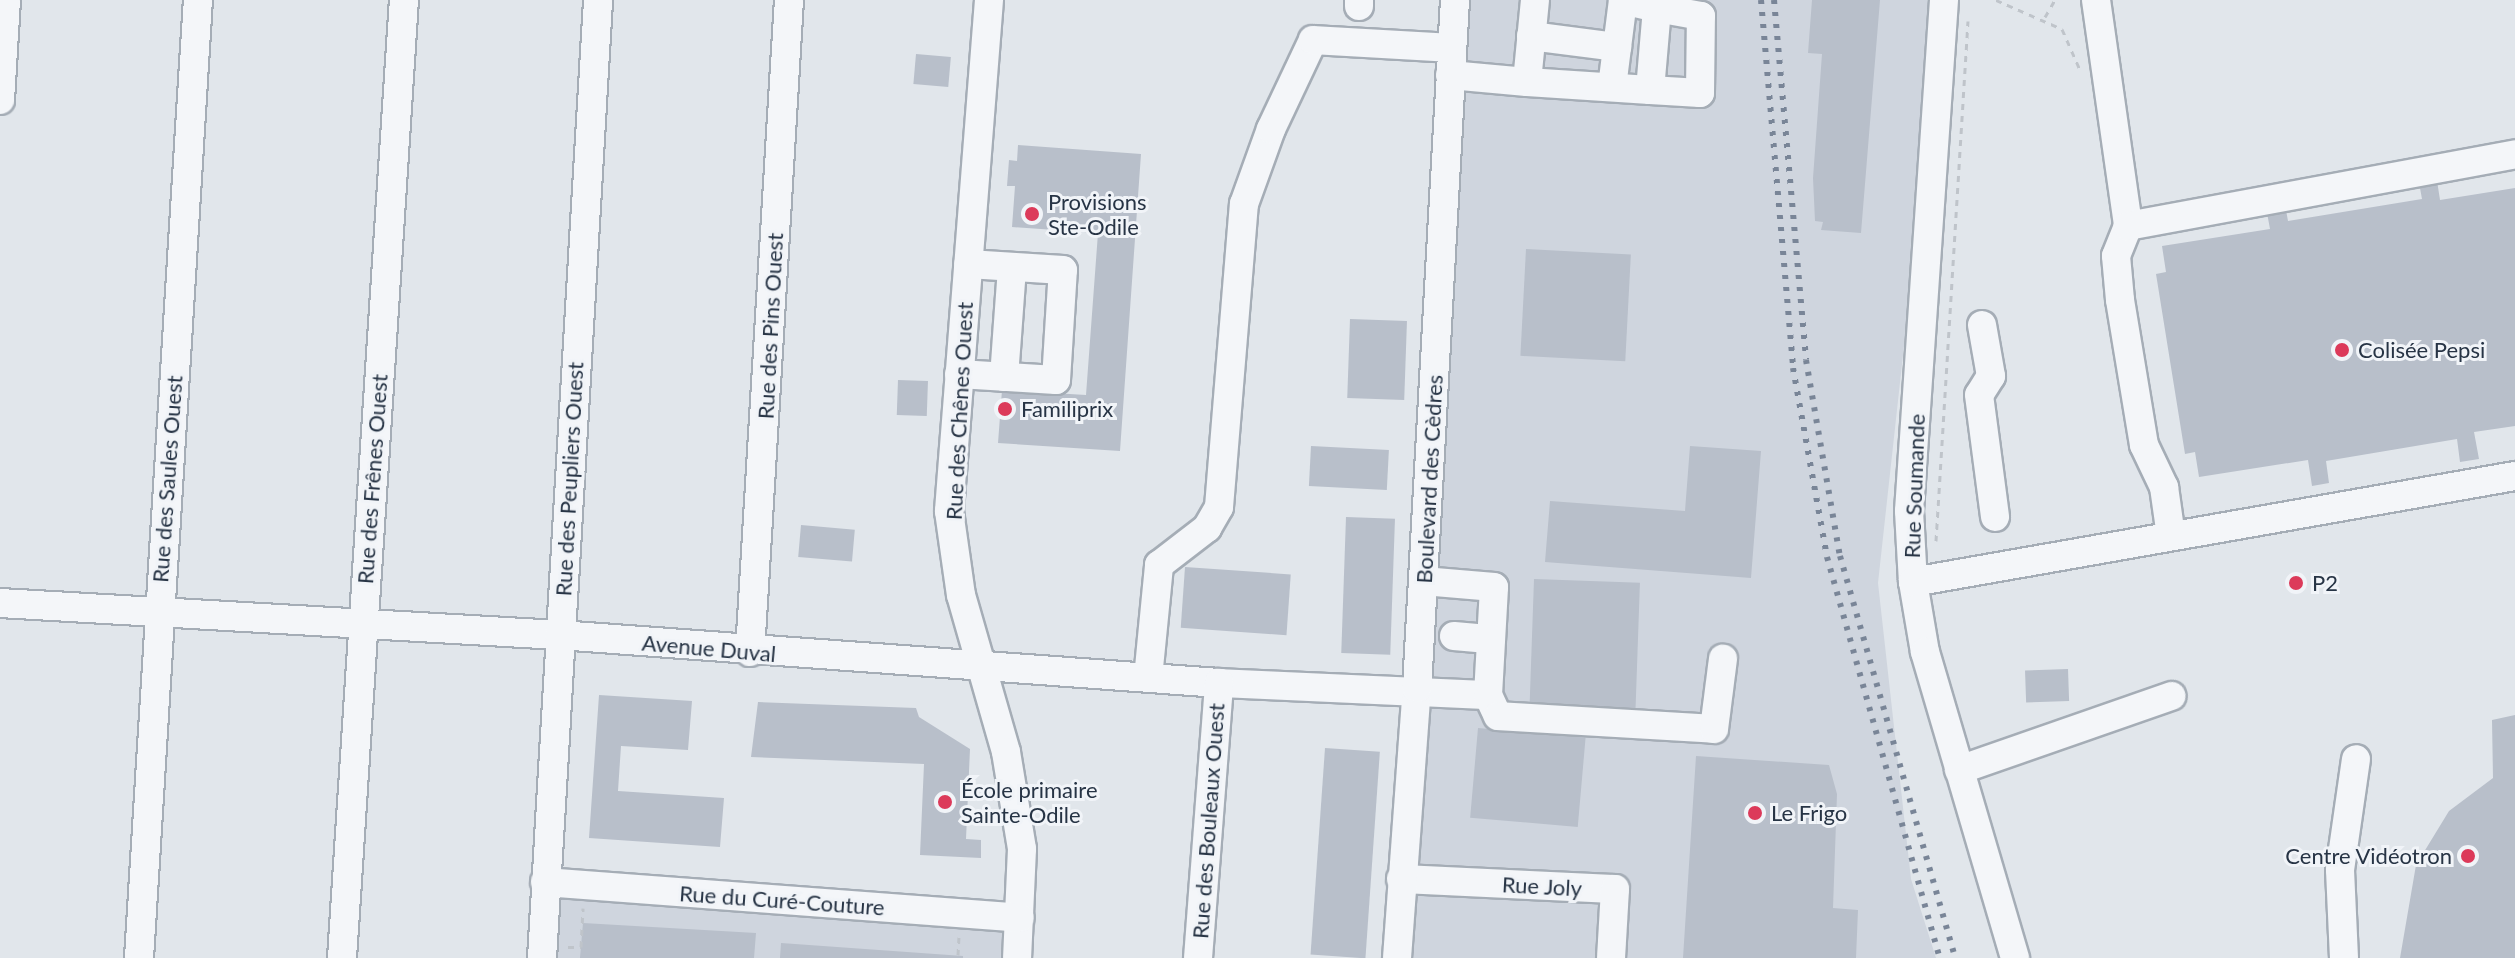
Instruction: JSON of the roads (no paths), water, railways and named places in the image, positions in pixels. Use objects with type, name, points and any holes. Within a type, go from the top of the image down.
[{"type":"street","points":[[0,100],[6,0]]},
{"type":"street","name":"Rue des Saules Ouest","points":[[139,958],[198,0]]},
{"type":"street","name":"Rue des Frênes Ouest","points":[[342,958],[404,0]]},
{"type":"street","name":"Rue des Peupliers Ouest","points":[[542,952],[598,0]]},
{"type":"street","name":"Rue des Pins Ouest","points":[[750,652],[789,0]]},
{"type":"street","name":"Rue des Chênes Ouest","points":[[989,0],[949,511],[961,595],[1006,752],[1022,849],[1017,958]]},
{"type":"street","name":"Boulevard des Cèdres","points":[[1397,958],[1417,688],[1455,0]]},
{"type":"street","points":[[1527,82],[1535,0]]},
{"type":"street","points":[[1148,678],[1159,565],[1207,528],[1219,507],[1244,204],[1271,129],[1313,40],[1451,61],[1527,82],[1700,93],[1702,8],[1657,8],[1623,0],[1612,87]]},
{"type":"street","points":[[2096,0],[2128,226],[2116,256],[2120,300],[2144,445],[2164,487],[2171,536]]},
{"type":"street","name":"Rue Soumande","points":[[1956,7],[1909,511],[1923,580],[1925,652],[2015,958]]},
{"type":"street","points":[[1650,90],[1657,8]]},
{"type":"street","points":[[1531,36],[1617,47]]},
{"type":"street","points":[[2128,226],[2515,154]]},
{"type":"street","points":[[959,374],[1056,380],[1063,270],[968,264]]},
{"type":"street","points":[[1004,377],[1012,267]]},
{"type":"street","points":[[1982,325],[1991,376],[1979,395],[1995,517]]},
{"type":"street","points":[[1923,580],[2515,476]]},
{"type":"street","points":[[1423,581],[1494,587],[1488,695],[1498,716],[1714,729],[1723,659]]},
{"type":"street","name":"Avenue Duval","points":[[0,603],[559,635],[750,652],[1219,683],[1417,688],[1488,695]]},
{"type":"street","points":[[1454,636],[1491,639]]},
{"type":"street","name":"Rue des Bouleaux Ouest","points":[[1198,958],[1219,683]]},
{"type":"street","points":[[1959,770],[2171,696]]},
{"type":"street","points":[[2344,958],[2340,870],[2356,759]]},
{"type":"street","name":"Rue Joly","points":[[1401,879],[1615,889],[1611,958]]},
{"type":"street","name":"Rue du Curé-Couture","points":[[545,882],[1020,918]]},
{"type":"railway","points":[[1761,0],[1793,368],[1827,557],[1940,958]]},
{"type":"railway","points":[[1774,0],[1806,360],[1840,556],[1955,958]]},
{"type":"place","name":"Provisions Ste-Odile","points":[[1032,214]]},
{"type":"place","name":"Colisée Pepsi","points":[[2342,350]]},
{"type":"place","name":"Familiprix","points":[[1005,409]]},
{"type":"place","name":"P2","points":[[2296,583]]},
{"type":"place","name":"École primaire Sainte-Odile","points":[[945,802]]},
{"type":"place","name":"Le Frigo","points":[[1755,813]]},
{"type":"place","name":"Centre Vidéotron","points":[[2468,856]]}]
